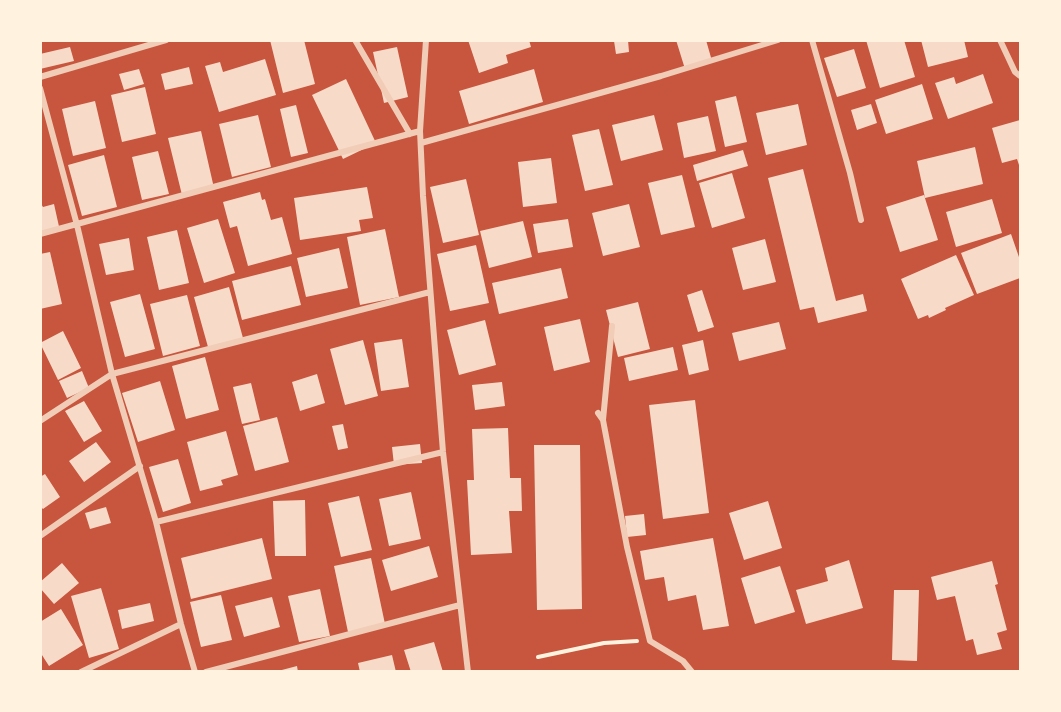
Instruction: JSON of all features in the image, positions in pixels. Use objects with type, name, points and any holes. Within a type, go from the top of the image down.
[{"type":"street","points":[[40,77],[166,40]]},
{"type":"street","points":[[355,40],[410,134]]},
{"type":"street","points":[[426,40],[420,131],[430,292],[443,452],[468,672]]},
{"type":"street","points":[[421,143],[661,76],[778,40]]},
{"type":"street","points":[[812,40],[861,220]]},
{"type":"street","points":[[1000,40],[1015,72],[1020,76]]},
{"type":"street","points":[[40,88],[77,225],[112,374],[156,522],[195,672]]},
{"type":"street","points":[[40,234],[420,131]]},
{"type":"street","points":[[40,421],[112,374],[430,292]]},
{"type":"street","points":[[612,326],[603,420],[627,547],[650,641],[683,661],[692,672]]},
{"type":"street","points":[[598,413],[603,420]]},
{"type":"street","points":[[156,522],[443,452]]},
{"type":"street","points":[[40,536],[140,466]]},
{"type":"street","points":[[206,672],[460,605]]},
{"type":"street","points":[[81,672],[181,624]]},
{"type":"path","points":[[538,657],[604,643],[650,641]]},
{"type":"building","points":[[270,40],[304,40],[315,84],[283,93]]},
{"type":"building","points":[[468,40],[529,40],[531,47],[506,55],[508,63],[479,73]]},
{"type":"building","points":[[628,40],[629,52],[616,54],[614,41]]},
{"type":"building","points":[[676,40],[706,40],[712,61],[685,69]]},
{"type":"building","points":[[866,40],[904,40],[915,77],[880,88]]},
{"type":"building","points":[[921,40],[964,40],[968,57],[928,67]]},
{"type":"building","points":[[70,47],[74,61],[40,69],[40,54]]},
{"type":"building","points":[[397,47],[408,97],[384,103],[373,52]]},
{"type":"building","points":[[854,49],[866,88],[837,97],[824,58]]},
{"type":"building","points":[[265,59],[276,95],[219,112],[205,66],[220,62],[223,72]]},
{"type":"building","points":[[189,67],[193,84],[165,90],[161,74]]},
{"type":"building","points":[[139,69],[144,84],[124,90],[119,74]]},
{"type":"building","points":[[534,69],[543,102],[469,124],[459,91]]},
{"type":"building","points":[[983,74],[993,103],[948,119],[935,83],[954,77],[956,84]]},
{"type":"building","points":[[346,79],[376,143],[343,159],[312,95]]},
{"type":"building","points":[[922,84],[933,119],[886,134],[875,100]]},
{"type":"building","points":[[145,87],[156,134],[122,142],[111,95]]},
{"type":"building","points":[[736,96],[747,142],[725,147],[715,101]]},
{"type":"building","points":[[95,101],[106,148],[73,156],[62,109]]},
{"type":"building","points":[[798,104],[807,145],[766,155],[756,113]]},
{"type":"building","points":[[871,104],[877,123],[857,130],[851,110]]},
{"type":"building","points":[[296,105],[308,153],[291,157],[280,109]]},
{"type":"building","points":[[258,115],[271,167],[232,177],[219,124]]},
{"type":"building","points":[[654,115],[663,150],[621,161],[612,125]]},
{"type":"building","points":[[708,116],[716,151],[684,158],[677,123]]},
{"type":"building","points":[[1020,120],[1020,168],[1017,159],[1002,163],[992,128]]},
{"type":"building","points":[[599,129],[613,185],[585,191],[572,135]]},
{"type":"building","points":[[201,131],[214,188],[182,195],[168,138]]},
{"type":"building","points":[[975,147],[983,184],[925,198],[917,161]]},
{"type":"building","points":[[743,150],[748,166],[697,181],[693,165]]},
{"type":"building","points":[[158,151],[169,194],[142,200],[132,157]]},
{"type":"building","points":[[104,155],[117,207],[82,216],[68,165]]},
{"type":"building","points":[[551,158],[557,203],[523,207],[518,162]]},
{"type":"building","points":[[803,169],[836,301],[863,294],[867,311],[818,323],[814,307],[800,310],[768,178]]},
{"type":"building","points":[[732,173],[745,218],[712,228],[699,183]]},
{"type":"building","points":[[682,175],[695,227],[661,235],[648,183]]},
{"type":"building","points":[[466,179],[479,235],[443,243],[430,187]]},
{"type":"building","points":[[367,187],[373,218],[359,220],[361,231],[300,240],[294,198]]},
{"type":"building","points":[[260,192],[262,200],[265,199],[271,220],[282,217],[292,254],[248,266],[237,226],[230,228],[223,202]]},
{"type":"building","points":[[924,195],[938,240],[900,252],[886,207]]},
{"type":"building","points":[[992,199],[1002,233],[956,247],[946,212]]},
{"type":"building","points":[[40,202],[43,207],[54,204],[60,231],[40,236]]},
{"type":"building","points":[[629,204],[640,247],[603,256],[592,213]]},
{"type":"building","points":[[218,219],[235,273],[204,283],[187,228]]},
{"type":"building","points":[[568,219],[573,247],[538,253],[533,224]]},
{"type":"building","points":[[523,221],[532,257],[489,268],[480,231]]},
{"type":"building","points":[[385,229],[399,297],[360,305],[347,237]]},
{"type":"building","points":[[177,230],[189,283],[159,290],[147,237]]},
{"type":"building","points":[[1011,234],[1020,260],[1020,278],[977,294],[961,253]]},
{"type":"building","points":[[129,238],[134,270],[106,275],[99,244]]},
{"type":"building","points":[[765,239],[776,282],[743,290],[732,248]]},
{"type":"building","points":[[476,245],[489,303],[450,311],[437,254]]},
{"type":"building","points":[[339,248],[348,288],[306,297],[297,258]]},
{"type":"building","points":[[50,252],[62,304],[40,309],[40,254]]},
{"type":"building","points":[[956,255],[974,295],[929,318],[928,315],[918,319],[901,279]]},
{"type":"building","points":[[291,266],[301,305],[242,320],[232,281]]},
{"type":"building","points":[[561,268],[568,298],[499,314],[492,283]]},
{"type":"building","points":[[229,287],[243,338],[208,347],[194,297]]},
{"type":"building","points":[[702,290],[714,327],[698,332],[687,295]]},
{"type":"building","points":[[140,294],[155,349],[125,357],[110,302]]},
{"type":"building","points":[[187,295],[200,346],[163,356],[150,304]]},
{"type":"building","points":[[638,302],[650,349],[618,357],[606,310]]},
{"type":"building","points":[[580,319],[590,362],[554,371],[544,327]]},
{"type":"building","points":[[485,320],[496,365],[459,375],[447,330]]},
{"type":"building","points":[[779,322],[786,349],[739,361],[732,333]]},
{"type":"building","points":[[63,331],[81,368],[58,380],[40,343]]},
{"type":"building","points":[[402,339],[409,387],[381,391],[374,343]]},
{"type":"building","points":[[363,340],[378,396],[345,405],[330,349]]},
{"type":"building","points":[[703,340],[709,370],[689,375],[682,345]]},
{"type":"building","points":[[673,347],[678,370],[629,381],[624,358]]},
{"type":"building","points":[[205,357],[219,410],[186,419],[172,366]]},
{"type":"building","points":[[82,371],[89,388],[67,398],[59,381]]},
{"type":"building","points":[[317,374],[325,403],[300,411],[292,382]]},
{"type":"building","points":[[160,381],[175,430],[138,442],[122,393]]},
{"type":"building","points":[[502,382],[505,406],[475,410],[472,385]]},
{"type":"building","points":[[251,383],[260,420],[242,424],[233,387]]},
{"type":"building","points":[[695,400],[709,513],[663,519],[649,405]]},
{"type":"building","points":[[84,401],[102,431],[84,442],[65,411]]},
{"type":"building","points":[[277,417],[289,462],[255,471],[243,426]]},
{"type":"building","points":[[343,424],[348,448],[338,450],[332,426]]},
{"type":"building","points":[[508,428],[510,478],[521,478],[522,511],[509,511],[512,553],[471,555],[467,480],[474,480],[472,429]]},
{"type":"building","points":[[226,431],[238,475],[221,480],[223,485],[200,491],[187,442]]},
{"type":"building","points":[[96,442],[111,462],[84,482],[69,461]]},
{"type":"building","points":[[420,444],[422,463],[394,465],[392,447]]},
{"type":"building","points":[[534,445],[580,445],[582,609],[537,610]]},
{"type":"building","points":[[178,459],[191,503],[163,512],[149,467]]},
{"type":"building","points":[[45,474],[60,497],[43,509],[40,506],[40,477]]},
{"type":"building","points":[[411,492],[421,539],[389,546],[379,499]]},
{"type":"building","points":[[359,496],[372,550],[341,557],[328,503]]},
{"type":"building","points":[[305,500],[306,556],[275,556],[273,501]]},
{"type":"building","points":[[768,501],[782,548],[744,560],[729,513]]},
{"type":"building","points":[[106,507],[111,523],[90,529],[85,513]]},
{"type":"building","points":[[644,514],[646,535],[627,537],[625,516]]},
{"type":"building","points":[[262,538],[272,579],[191,599],[181,558]]},
{"type":"building","points":[[713,538],[729,626],[703,630],[696,595],[668,601],[664,577],[645,580],[640,551]]},
{"type":"building","points":[[429,546],[438,577],[391,591],[382,560]]},
{"type":"building","points":[[371,558],[385,624],[348,632],[334,566]]},
{"type":"building","points":[[849,560],[863,608],[806,624],[796,590],[828,581],[825,568]]},
{"type":"building","points":[[992,561],[998,584],[995,585],[1007,630],[997,633],[1002,649],[977,655],[973,639],[966,641],[955,596],[937,600],[931,577]]},
{"type":"building","points":[[62,563],[79,583],[54,604],[40,588],[40,582]]},
{"type":"building","points":[[780,566],[795,612],[755,624],[741,578]]},
{"type":"building","points":[[101,588],[119,649],[89,658],[71,596]]},
{"type":"building","points":[[320,589],[330,636],[299,642],[288,596]]},
{"type":"building","points":[[894,590],[919,590],[917,661],[892,660]]},
{"type":"building","points":[[221,595],[232,640],[201,647],[190,602]]},
{"type":"building","points":[[272,597],[280,627],[244,637],[235,606]]},
{"type":"building","points":[[150,603],[154,621],[122,629],[118,610]]},
{"type":"building","points":[[61,609],[83,645],[49,666],[40,652],[40,622]]},
{"type":"building","points":[[434,642],[443,672],[411,672],[404,650]]},
{"type":"building","points":[[392,655],[396,672],[360,672],[358,663]]},
{"type":"building","points":[[297,666],[298,672],[278,672],[278,671]]}]
